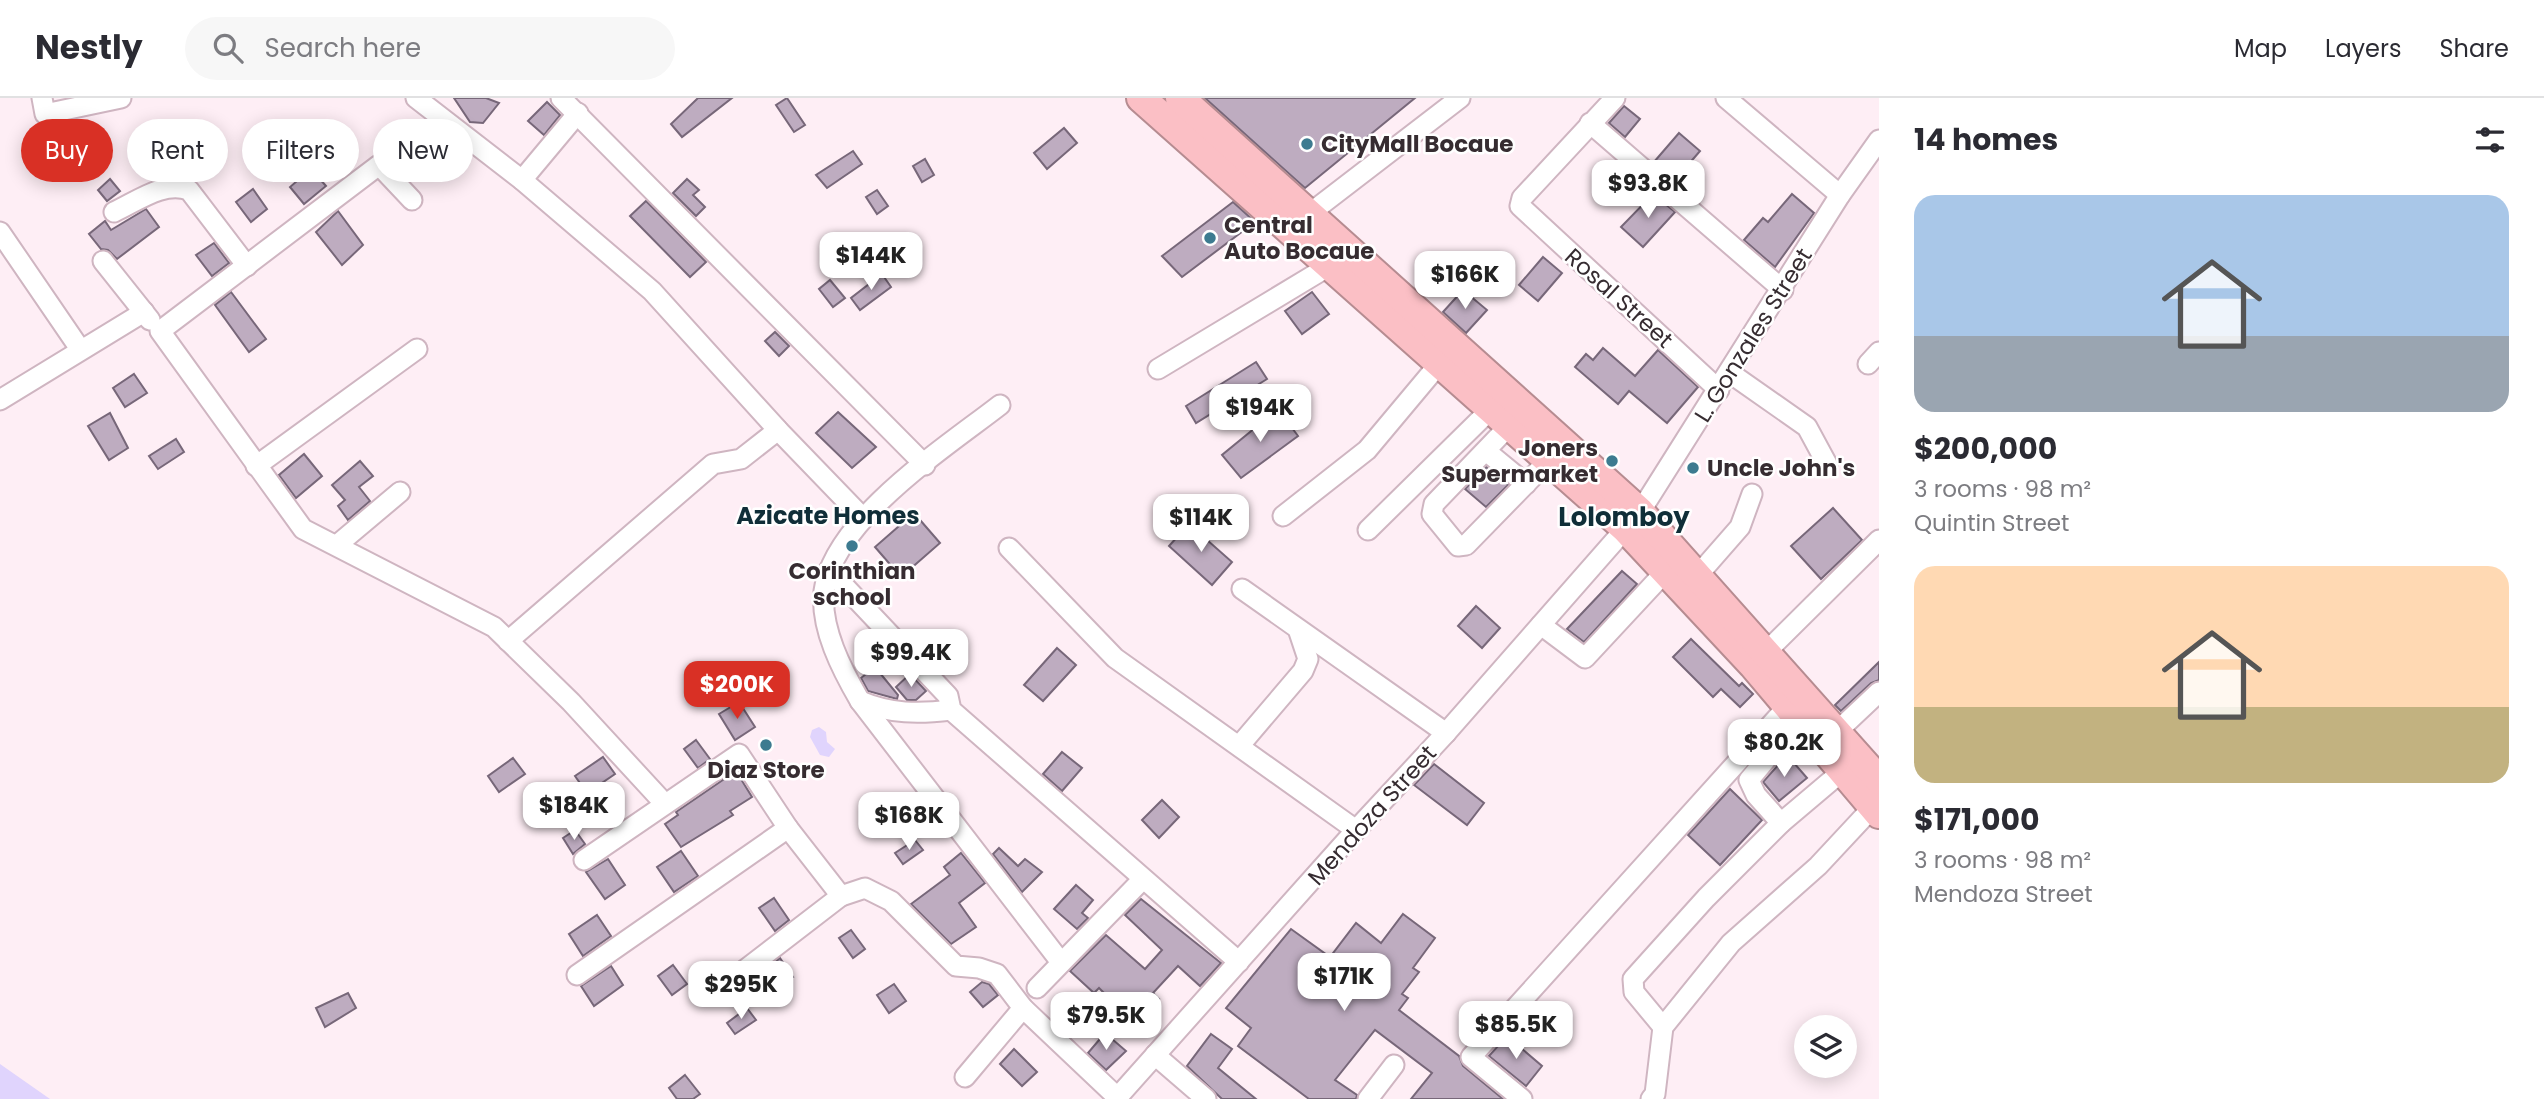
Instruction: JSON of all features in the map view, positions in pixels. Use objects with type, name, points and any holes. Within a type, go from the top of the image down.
[{"type":"highway","points":[[1157,101],[1309,214],[1633,520],[1698,575],[1799,710],[1851,764],[1876,811]]},
{"type":"highway","points":[[1157,101],[1329,266],[1499,418],[1549,460],[1633,520],[1665,572],[1760,658]]},
{"type":"highway","points":[[1851,764],[1879,780]]},
{"type":"street","points":[[42,98],[45,114],[121,98]]},
{"type":"street","points":[[416,98],[522,180],[652,291],[778,430],[862,517]]},
{"type":"street","points":[[561,98],[925,465]]},
{"type":"street","points":[[1309,214],[1460,98]]},
{"type":"street","points":[[1615,98],[1590,123],[1783,290]]},
{"type":"street","points":[[1726,98],[1840,195]]},
{"type":"street","points":[[522,180],[578,113]]},
{"type":"street","name":"Rosal Street","points":[[1590,123],[1522,198],[1520,206],[1725,382],[1807,427],[1827,464]]},
{"type":"street","name":"L. Gonzales Street","points":[[1633,520],[1725,382],[1840,195],[1879,140]]},
{"type":"street","points":[[160,331],[379,165],[412,200]]},
{"type":"street","points":[[114,212],[165,187],[176,186],[189,190],[247,266]]},
{"type":"street","points":[[0,232],[80,349]]},
{"type":"street","points":[[103,261],[160,331],[303,529],[494,627],[571,702],[665,804]]},
{"type":"street","points":[[1158,369],[1329,266]]},
{"type":"street","points":[[0,400],[144,312]]},
{"type":"street","points":[[256,466],[417,349]]},
{"type":"street","points":[[1283,516],[1367,450],[1439,364]]},
{"type":"street","points":[[1000,405],[862,517],[829,570],[824,592],[825,619],[847,679],[860,701],[1060,961]]},
{"type":"street","points":[[1499,418],[1486,451],[1434,505],[1432,514],[1458,546],[1466,545],[1549,460]]},
{"type":"street","points":[[1368,530],[1499,418]]},
{"type":"street","points":[[508,641],[713,464],[741,459],[778,430]]},
{"type":"street","points":[[1486,451],[1526,484]]},
{"type":"street","points":[[337,545],[400,492]]},
{"type":"street","points":[[1698,575],[1740,527],[1752,494]]},
{"type":"street","name":"Mendoza Street","points":[[1117,1098],[1446,733],[1633,520]]},
{"type":"street","points":[[1760,658],[1879,540]]},
{"type":"street","points":[[1009,548],[1115,658],[1356,830]]},
{"type":"street","points":[[829,570],[948,696],[951,710],[1142,880],[1239,962]]},
{"type":"street","points":[[1541,625],[1585,658],[1665,572]]},
{"type":"street","points":[[1242,589],[1299,632],[1446,733]]},
{"type":"street","points":[[1240,745],[1303,671],[1308,659],[1299,632]]},
{"type":"street","points":[[1829,739],[1879,692]]},
{"type":"street","points":[[860,701],[899,712],[919,714],[951,710]]},
{"type":"street","points":[[1781,824],[1756,795],[1749,780],[1799,710]]},
{"type":"street","points":[[1522,1099],[1471,1057],[1799,710]]},
{"type":"street","points":[[584,860],[739,754],[788,828],[841,896]]},
{"type":"street","points":[[1663,1027],[1634,992],[1633,979],[1706,898],[1781,824],[1851,764]]},
{"type":"street","points":[[1651,1099],[1655,1094],[1663,1027],[1731,943],[1876,811]]},
{"type":"street","points":[[577,975],[788,828]]},
{"type":"street","points":[[1037,988],[1060,961],[1142,880]]},
{"type":"street","points":[[716,992],[841,896],[865,888],[891,901],[956,966],[979,968],[997,974],[1023,1007],[1117,1098]]},
{"type":"street","points":[[965,1077],[1023,1007]]},
{"type":"street","points":[[1155,1055],[1206,1099]]},
{"type":"street","points":[[1368,1099],[1394,1065]]},
{"type":"shaded area","points":[[819,727],[826,732],[827,742],[835,749],[829,757],[820,755],[810,737],[812,730]]},
{"type":"shaded area","points":[[0,1064],[50,1099],[0,1099]]},
{"type":"building","points":[[454,98],[486,98],[499,103],[483,123],[468,119]]},
{"type":"building","points":[[698,98],[732,98],[682,137],[671,124]]},
{"type":"building","points":[[787,98],[805,125],[794,132],[776,105]]},
{"type":"building","name":"CityMall Bocaue","points":[[1205,98],[1415,98],[1305,188]]},
{"type":"building","points":[[547,102],[560,115],[544,135],[528,121]]},
{"type":"building","points":[[1624,106],[1640,119],[1625,137],[1609,123]]},
{"type":"building","points":[[1064,128],[1077,143],[1047,169],[1034,153]]},
{"type":"building","points":[[1679,133],[1700,151],[1675,180],[1654,162]]},
{"type":"building","points":[[853,151],[862,164],[827,188],[816,175]]},
{"type":"building","points":[[925,159],[934,175],[922,182],[913,166]]},
{"type":"building","points":[[687,179],[699,190],[693,195],[705,207],[696,216],[673,193]]},
{"type":"building","points":[[107,182],[112,182],[120,191],[107,201],[98,190]]},
{"type":"building","points":[[296,182],[322,182],[326,186],[304,204],[290,187]]},
{"type":"building","points":[[253,189],[267,209],[251,222],[236,202]]},
{"type":"building","points":[[877,190],[888,206],[877,214],[866,197]]},
{"type":"building","points":[[1653,194],[1675,212],[1643,247],[1621,227]]},
{"type":"building","points":[[1792,194],[1814,213],[1775,267],[1744,240],[1763,218],[1768,222]]},
{"type":"building","points":[[646,201],[706,262],[690,277],[630,216]]},
{"type":"building","name":"Central Auto Bocaue","points":[[1233,202],[1255,222],[1182,277],[1162,256]]},
{"type":"building","points":[[146,209],[159,227],[117,259],[108,250],[101,249],[89,234],[105,221],[111,230]]},
{"type":"building","points":[[338,211],[363,245],[342,265],[316,232]]},
{"type":"building","points":[[214,243],[229,263],[212,276],[196,255]]},
{"type":"building","points":[[870,255],[883,272],[872,280],[859,263]]},
{"type":"building","points":[[1543,257],[1562,273],[1538,301],[1519,285]]},
{"type":"building","points":[[882,274],[891,287],[860,310],[851,298]]},
{"type":"building","points":[[830,280],[845,298],[833,307],[819,289]]},
{"type":"building","points":[[1463,290],[1487,310],[1466,333],[1443,312]]},
{"type":"building","points":[[231,292],[266,339],[249,352],[215,305]]},
{"type":"building","points":[[1312,292],[1329,314],[1302,334],[1285,311]]},
{"type":"building","points":[[775,332],[789,346],[779,356],[765,341]]},
{"type":"building","points":[[1603,348],[1635,376],[1658,350],[1698,387],[1667,423],[1629,391],[1618,404],[1575,367],[1586,354],[1593,360]]},
{"type":"building","points":[[1256,362],[1267,379],[1196,423],[1186,406]]},
{"type":"building","points":[[134,374],[147,393],[125,407],[113,388]]},
{"type":"building","points":[[1278,409],[1298,436],[1241,478],[1222,455]]},
{"type":"building","points":[[838,412],[876,447],[852,468],[816,433]]},
{"type":"building","points":[[110,413],[128,448],[109,460],[88,426]]},
{"type":"building","points":[[176,439],[184,452],[158,469],[149,456]]},
{"type":"building","points":[[304,454],[322,476],[296,498],[279,475]]},
{"type":"building","points":[[360,461],[373,476],[359,487],[370,501],[348,520],[338,506],[345,500],[332,485]]},
{"type":"building","points":[[1486,467],[1508,485],[1486,507],[1465,489]]},
{"type":"building","points":[[1833,508],[1862,540],[1821,579],[1791,546]]},
{"type":"building","points":[[914,513],[940,543],[901,577],[875,547]]},
{"type":"building","points":[[1189,524],[1232,562],[1212,585],[1169,546]]},
{"type":"building","points":[[1622,571],[1637,584],[1584,642],[1567,629]]},
{"type":"building","points":[[1476,606],[1500,628],[1482,648],[1458,626]]},
{"type":"building","points":[[1691,639],[1739,686],[1742,683],[1753,694],[1740,707],[1721,689],[1713,697],[1673,657]]},
{"type":"building","points":[[1057,648],[1076,665],[1043,701],[1024,685]]},
{"type":"building","points":[[1879,662],[1879,680],[1871,683],[1841,711],[1835,705]]},
{"type":"building","points":[[875,667],[898,695],[897,699],[868,691],[861,678]]},
{"type":"building","points":[[910,674],[926,691],[916,700],[907,700],[896,687]]},
{"type":"building","points":[[739,702],[755,727],[735,740],[719,714]]},
{"type":"building","points":[[696,740],[710,759],[698,768],[684,749]]},
{"type":"building","points":[[1062,752],[1082,768],[1062,791],[1043,774]]},
{"type":"building","points":[[1787,755],[1807,778],[1779,801],[1763,782]]},
{"type":"building","points":[[603,757],[615,774],[587,793],[575,776]]},
{"type":"building","points":[[513,758],[525,774],[499,792],[488,776]]},
{"type":"building","points":[[1434,764],[1484,803],[1467,825],[1414,785]]},
{"type":"building","points":[[736,771],[752,797],[730,811],[733,815],[681,847],[665,824],[678,815],[676,812]]},
{"type":"building","points":[[1730,789],[1762,820],[1720,865],[1688,835]]},
{"type":"building","points":[[1162,800],[1179,817],[1159,838],[1142,820]]},
{"type":"building","points":[[575,830],[585,844],[573,854],[563,838]]},
{"type":"building","points":[[915,840],[923,850],[903,864],[895,853]]},
{"type":"building","points":[[999,848],[1018,866],[1025,859],[1042,872],[1022,892],[993,854]]},
{"type":"building","points":[[681,851],[698,876],[674,892],[657,867]]},
{"type":"building","points":[[961,853],[985,883],[959,903],[976,927],[951,944],[911,904],[950,875],[944,867]]},
{"type":"building","points":[[608,859],[625,885],[605,899],[586,872]]},
{"type":"building","points":[[1076,885],[1093,900],[1082,913],[1088,918],[1077,929],[1054,909]]},
{"type":"building","points":[[774,898],[789,920],[775,931],[759,908]]},
{"type":"building","points":[[1141,899],[1221,963],[1200,986],[1178,966],[1153,993],[1159,999],[1134,1023],[1099,988],[1094,993],[1070,971],[1106,935],[1145,969],[1162,950],[1125,915]]},
{"type":"building","points":[[1403,914],[1435,938],[1413,968],[1419,972],[1402,994],[1408,998],[1399,1010],[1459,1056],[1463,1066],[1503,1099],[1411,1099],[1432,1073],[1375,1030],[1335,1080],[1357,1095],[1356,1099],[1309,1099],[1238,1046],[1251,1028],[1226,1008],[1291,929],[1330,957],[1356,923],[1381,943]]},
{"type":"building","points":[[597,915],[611,936],[583,956],[569,934]]},
{"type":"building","points":[[851,930],[865,949],[853,958],[839,938]]},
{"type":"building","points":[[780,958],[793,977],[777,987],[765,970]]},
{"type":"building","points":[[673,965],[687,984],[672,995],[658,976]]},
{"type":"building","points":[[611,966],[623,985],[594,1006],[581,986]]},
{"type":"building","points":[[982,982],[989,984],[998,995],[983,1007],[970,992]]},
{"type":"building","points":[[894,984],[906,1001],[889,1013],[877,995]]},
{"type":"building","points":[[348,993],[356,1008],[325,1027],[316,1008]]},
{"type":"building","points":[[747,1008],[756,1020],[735,1034],[727,1023]]},
{"type":"building","points":[[1105,1033],[1126,1051],[1106,1070],[1088,1053]]},
{"type":"building","points":[[1211,1034],[1232,1049],[1218,1068],[1256,1099],[1222,1099],[1187,1066]]},
{"type":"building","points":[[1507,1036],[1542,1066],[1526,1086],[1489,1056]]},
{"type":"building","points":[[1014,1049],[1037,1072],[1022,1086],[1000,1064]]},
{"type":"building","points":[[685,1075],[700,1094],[693,1099],[677,1099],[669,1088]]},
{"type":"place","name":"CityMall Bocaue","points":[[1307,144]]},
{"type":"place","name":"Central Auto Bocaue","points":[[1210,238]]},
{"type":"place","name":"Joners Supermarket","points":[[1612,461]]},
{"type":"place","name":"Uncle John's","points":[[1693,468]]},
{"type":"place","name":"Corinthian school","points":[[852,546]]},
{"type":"place","name":"Diaz Store","points":[[766,745]]},
{"type":"district","name":"Azicate Homes","points":[[828,516]]},
{"type":"district","name":"Lolomboy","points":[[1624,517]]}]
